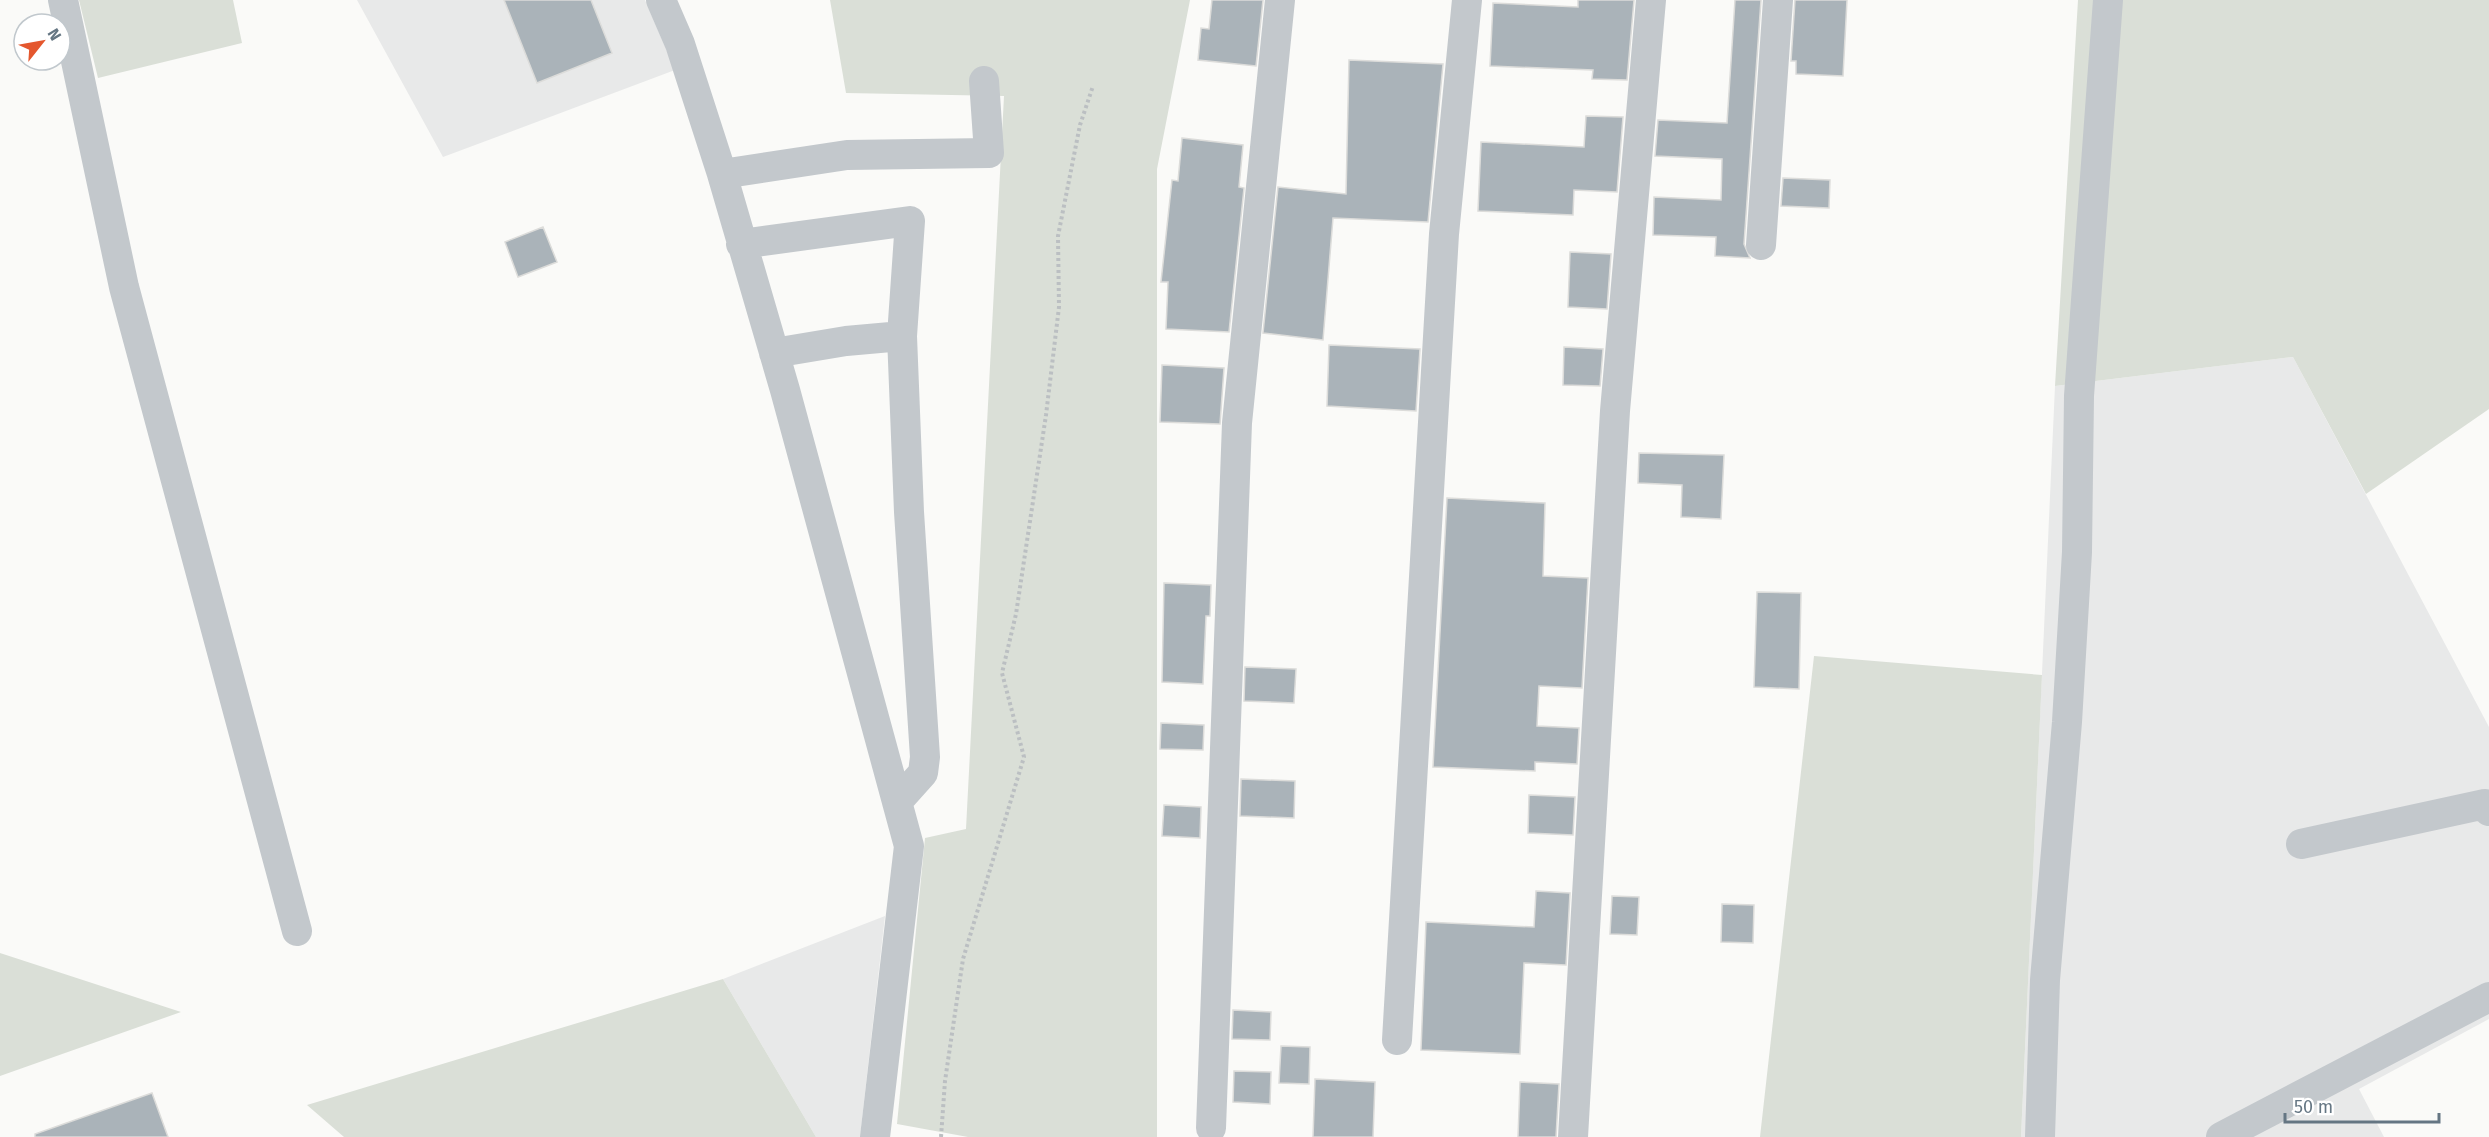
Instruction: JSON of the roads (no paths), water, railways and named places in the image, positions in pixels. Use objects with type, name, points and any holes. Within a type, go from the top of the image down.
[{"type":"street","points":[[63,0],[124,287],[297,931]]},
{"type":"street","points":[[661,0],[680,44],[722,174],[774,353],[909,846],[875,1137]]},
{"type":"street","points":[[1211,1128],[1237,423],[1280,0]]},
{"type":"street","points":[[1397,1040],[1444,234],[1467,0]]},
{"type":"street","points":[[1573,1137],[1616,411],[1651,0]]},
{"type":"street","points":[[1761,245],[1778,0]]},
{"type":"street","points":[[2040,1137],[2045,980],[2067,722],[2077,552],[2079,396],[2108,0]]},
{"type":"street","points":[[722,174],[848,154],[989,153],[984,81]]},
{"type":"street","points":[[741,244],[910,221],[902,336],[909,512],[925,757],[923,773],[897,802]]},
{"type":"street","points":[[774,353],[846,341],[902,336]]},
{"type":"street","points":[[2301,844],[2485,804],[2489,811]]},
{"type":"street","points":[[2221,1137],[2489,997]]}]
